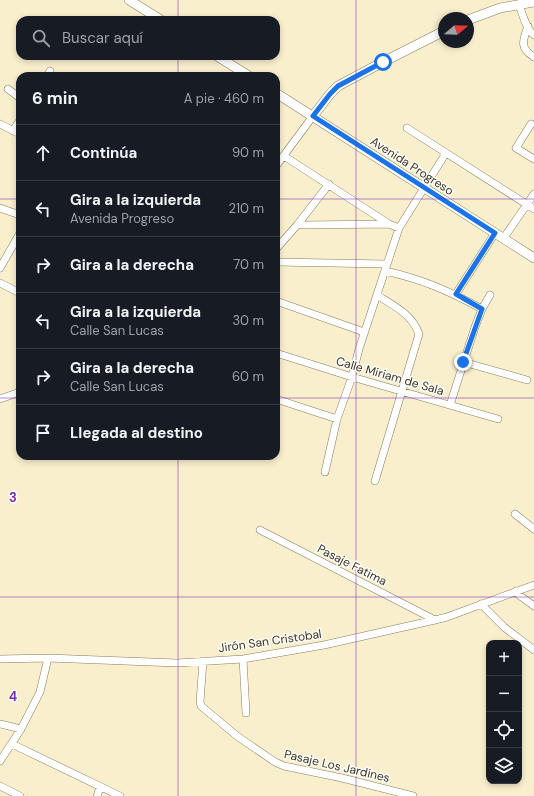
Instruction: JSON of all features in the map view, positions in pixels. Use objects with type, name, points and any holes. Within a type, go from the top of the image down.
[{"type":"street","points":[[129,0],[155,16]]},
{"type":"street","points":[[474,17],[501,4],[520,5],[534,2]]},
{"type":"street","points":[[520,5],[531,33],[534,35]]},
{"type":"street","points":[[528,26],[523,41],[528,53],[534,57]]},
{"type":"street","points":[[280,161],[330,94],[338,86],[438,34]]},
{"type":"street","points":[[223,60],[243,72]]},
{"type":"street","points":[[8,89],[16,95]]},
{"type":"street","name":"Avenida Progreso","points":[[280,95],[534,258]]},
{"type":"street","points":[[0,124],[16,132]]},
{"type":"street","points":[[531,124],[516,148],[534,159]]},
{"type":"street","points":[[407,128],[534,209]]},
{"type":"street","points":[[325,472],[337,419],[352,377],[364,332],[399,228],[446,153]]},
{"type":"street","points":[[284,156],[389,224],[399,228]]},
{"type":"street","points":[[280,244],[329,184]]},
{"type":"street","points":[[504,239],[534,194]]},
{"type":"street","points":[[0,208],[16,214]]},
{"type":"street","points":[[298,224],[389,224]]},
{"type":"street","points":[[456,294],[495,233]]},
{"type":"street","points":[[0,268],[16,240]]},
{"type":"street","points":[[280,262],[386,267],[456,294],[482,309]]},
{"type":"street","points":[[0,283],[16,291]]},
{"type":"street","points":[[376,481],[419,334],[408,316],[377,295]]},
{"type":"street","points":[[450,405],[463,362],[482,309],[490,295]]},
{"type":"street","points":[[280,302],[364,332]]},
{"type":"street","name":"Calle Miriam de Sala","points":[[280,354],[352,377],[498,419]]},
{"type":"street","points":[[463,362],[527,380]]},
{"type":"street","points":[[0,399],[16,393]]},
{"type":"street","points":[[280,401],[337,419]]},
{"type":"street","points":[[515,514],[534,529]]},
{"type":"street","name":"Pasaje Fatima","points":[[260,530],[435,620]]},
{"type":"street","name":"Jirón San Cristobal","points":[[0,659],[48,658],[177,663],[243,659],[324,645],[435,620],[534,585]]},
{"type":"street","points":[[516,591],[534,606]]},
{"type":"street","points":[[481,604],[504,627],[534,650]]},
{"type":"street","points":[[0,761],[21,729],[40,692],[48,658]]},
{"type":"street","points":[[243,659],[246,713]]},
{"type":"street","name":"Pasaje Los Jardines","points":[[203,661],[201,706],[236,736],[275,762],[284,766],[342,778],[413,796]]},
{"type":"street","points":[[0,724],[21,729]]},
{"type":"street","points":[[12,744],[120,796]]},
{"type":"street","points":[[0,786],[20,796]]},
{"type":"street","points":[[96,796],[100,787]]},
{"type":"route","points":[[383,62],[338,86],[313,116],[495,233],[456,294],[482,309],[463,362]]}]
